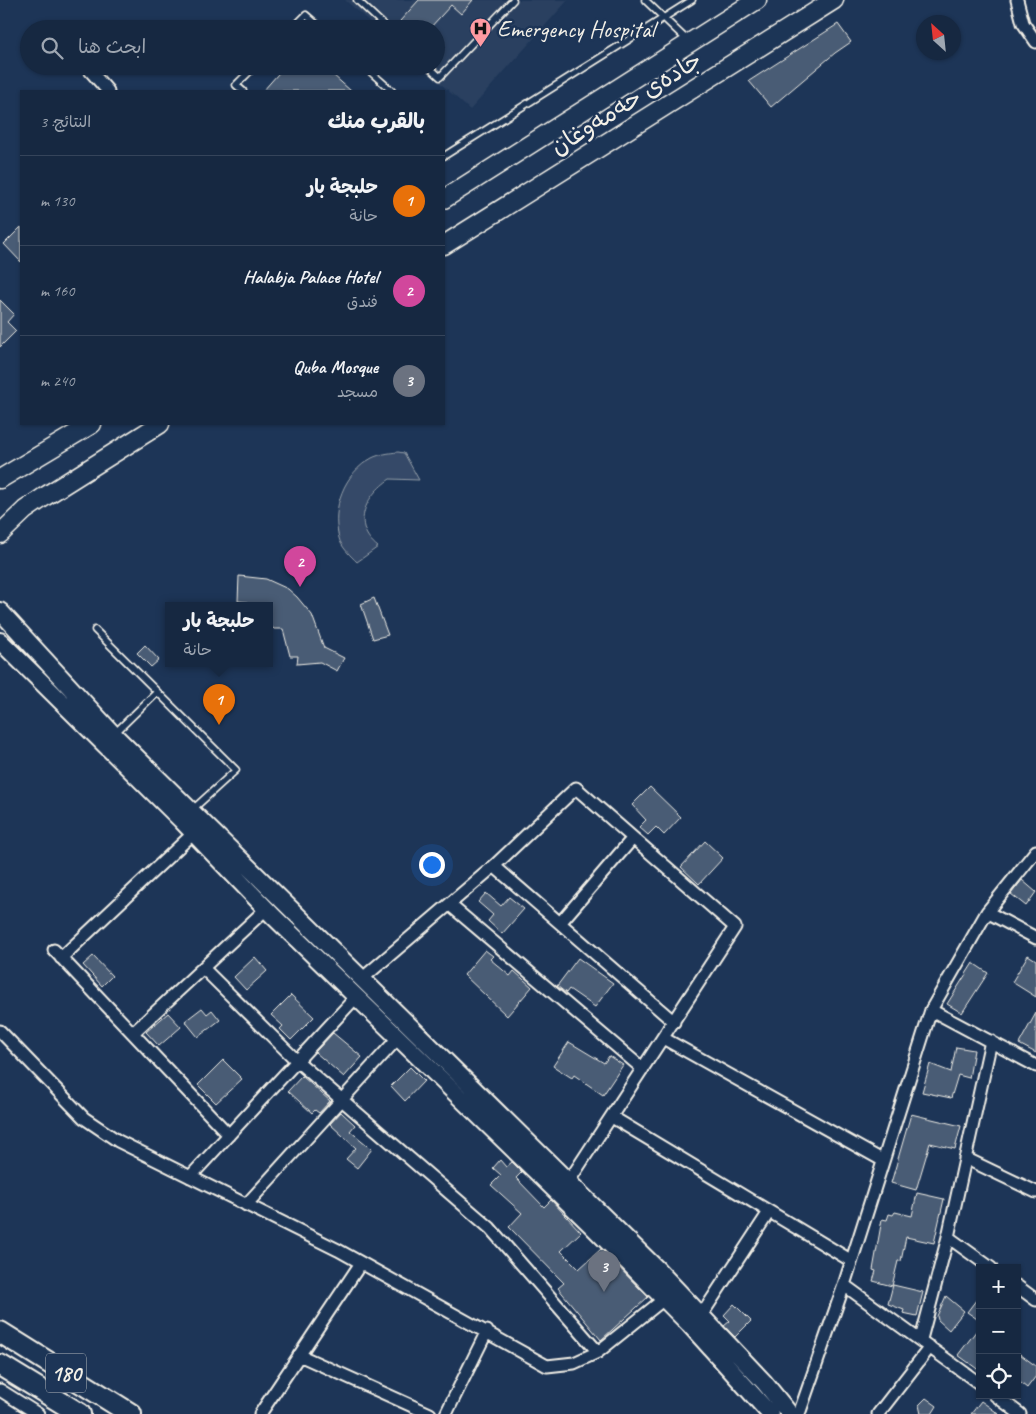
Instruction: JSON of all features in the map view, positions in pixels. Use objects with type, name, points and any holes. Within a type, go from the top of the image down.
[{"type":"highway","name":"180","points":[[0,1332],[131,1414]]},
{"type":"highway","name":"180","points":[[0,1365],[80,1414]]},
{"type":"main road","name":"جادەی حەمەوغان","points":[[445,199],[757,0]]},
{"type":"main road","name":"جادەی حەمەوغان","points":[[445,244],[834,0]]},
{"type":"main road","points":[[0,479],[90,425]]},
{"type":"main road","points":[[0,534],[25,510],[158,425]]},
{"type":"street","points":[[1017,0],[1023,23],[1036,42]]},
{"type":"street","points":[[94,75],[107,90]]},
{"type":"street","points":[[0,611],[109,739]]},
{"type":"street","points":[[0,641],[109,739],[187,815],[266,909],[664,1299],[770,1414]]},
{"type":"street","points":[[363,978],[494,866],[576,788],[735,927],[569,1181]]},
{"type":"street","points":[[199,828],[58,954],[229,1135]]},
{"type":"street","points":[[199,828],[363,978],[569,1181],[764,1382],[790,1414]]},
{"type":"street","points":[[560,924],[633,838]]},
{"type":"street","points":[[799,1414],[844,1285],[850,1260],[931,1010],[987,912],[1036,851]]},
{"type":"street","points":[[494,866],[674,1022]]},
{"type":"street","points":[[450,905],[643,1069]]},
{"type":"street","points":[[133,1034],[266,909]]},
{"type":"street","points":[[987,912],[1036,938]]},
{"type":"street","points":[[203,968],[296,1061],[490,1228],[598,1352]]},
{"type":"street","points":[[190,1177],[356,997]]},
{"type":"street","points":[[931,1010],[1036,1066]]},
{"type":"street","points":[[0,1031],[94,1126],[118,1141],[361,1263],[487,1331],[547,1366],[574,1363],[598,1352],[664,1299]]},
{"type":"street","points":[[246,1205],[398,1038]]},
{"type":"street","points":[[663,1038],[882,1160]]},
{"type":"street","points":[[878,1414],[926,1343],[991,1041]]},
{"type":"street","points":[[449,1088],[461,1076]]},
{"type":"street","points":[[612,1117],[850,1260]]},
{"type":"street","points":[[965,1158],[1036,1192]]},
{"type":"street","points":[[701,1316],[768,1212]]},
{"type":"street","points":[[948,1237],[985,1264]]},
{"type":"street","points":[[260,1414],[361,1263]]},
{"type":"street","points":[[844,1285],[976,1381]]},
{"type":"street","points":[[1021,1289],[1036,1300]]},
{"type":"street","points":[[446,1414],[487,1331]]},
{"type":"street","points":[[299,1355],[430,1414]]},
{"type":"street","points":[[752,1394],[764,1382]]},
{"type":"street","points":[[0,1390],[38,1414]]},
{"type":"street","points":[[1000,1399],[1020,1414]]},
{"type":"lane","points":[[357,0],[378,20]]},
{"type":"lane","points":[[445,73],[513,0]]},
{"type":"lane","points":[[645,0],[690,42]]},
{"type":"lane","points":[[445,155],[692,0]]},
{"type":"lane","points":[[301,20],[306,15],[312,20]]},
{"type":"lane","points":[[241,90],[236,85],[246,75]]},
{"type":"lane","points":[[374,75],[391,90]]},
{"type":"lane","points":[[95,630],[236,770],[187,815]]},
{"type":"lane","points":[[109,739],[157,692]]},
{"type":"shaded area","name":"Emergency Hospital","points":[[345,0],[568,0],[470,110],[431,75],[445,75],[445,20],[368,20]]},
{"type":"shaded area","points":[[398,452],[404,453],[419,480],[390,479],[374,493],[364,511],[363,520],[369,538],[378,547],[357,562],[344,548],[339,538],[337,515],[342,492],[347,482],[362,465],[372,458]]},
{"type":"building","points":[[419,0],[473,0],[461,14],[451,5],[437,20],[401,20]]},
{"type":"building","points":[[838,24],[851,42],[835,53],[771,107],[749,81]]},
{"type":"building","points":[[277,75],[333,75],[350,90],[264,90]]},
{"type":"building","points":[[20,228],[20,261],[4,244]]},
{"type":"building","points":[[0,300],[14,314],[7,322],[16,331],[0,347]]},
{"type":"building","points":[[239,576],[266,579],[288,589],[312,615],[324,648],[344,658],[337,671],[320,662],[297,664],[298,656],[290,656],[283,629],[273,628],[273,602],[238,601]]},
{"type":"building","points":[[374,598],[388,635],[373,639],[361,604]]},
{"type":"building","points":[[145,645],[159,660],[151,667],[137,653]]},
{"type":"building","points":[[650,787],[681,817],[664,835],[656,827],[648,835],[639,827],[646,820],[632,805]]},
{"type":"building","points":[[705,841],[723,858],[699,884],[681,867]]},
{"type":"building","points":[[1022,880],[1036,892],[1026,906],[1011,894]]},
{"type":"building","points":[[486,893],[501,906],[509,897],[524,909],[502,934],[488,921],[493,915],[478,902]]},
{"type":"building","points":[[485,950],[493,956],[490,959],[510,976],[514,971],[532,987],[507,1016],[464,975]]},
{"type":"building","points":[[1028,955],[1036,960],[1036,997],[1012,982]]},
{"type":"building","points":[[93,956],[112,976],[102,986],[83,965]]},
{"type":"building","points":[[255,957],[267,971],[246,990],[234,977]]},
{"type":"building","points":[[578,958],[613,983],[595,1007],[569,989],[566,993],[557,986]]},
{"type":"building","points":[[973,963],[988,973],[962,1013],[947,1004]]},
{"type":"building","points":[[291,995],[314,1017],[291,1040],[280,1029],[283,1026],[271,1015]]},
{"type":"building","points":[[202,1008],[207,1014],[212,1010],[220,1020],[198,1037],[185,1021]]},
{"type":"building","points":[[168,1013],[181,1027],[159,1046],[146,1032]]},
{"type":"building","points":[[1036,1013],[1036,1053],[1019,1044]]},
{"type":"building","points":[[333,1033],[362,1057],[344,1077],[315,1052]]},
{"type":"building","points":[[569,1042],[604,1063],[609,1056],[623,1065],[603,1095],[574,1075],[572,1078],[553,1066]]},
{"type":"building","points":[[956,1047],[974,1050],[969,1078],[958,1075],[951,1098],[922,1092],[930,1064],[951,1072]]},
{"type":"building","points":[[223,1060],[242,1079],[216,1103],[198,1085]]},
{"type":"building","points":[[410,1067],[424,1081],[405,1101],[391,1086]]},
{"type":"building","points":[[302,1076],[330,1101],[319,1113],[315,1110],[312,1113],[288,1091]]},
{"type":"building","points":[[341,1112],[355,1125],[350,1131],[372,1149],[357,1168],[346,1159],[356,1148],[330,1124]]},
{"type":"building","points":[[911,1114],[961,1126],[955,1149],[930,1143],[916,1190],[891,1183]]},
{"type":"building","points":[[500,1160],[506,1167],[512,1162],[522,1172],[516,1178],[544,1207],[551,1200],[581,1232],[561,1251],[579,1269],[601,1249],[648,1297],[601,1340],[558,1288],[564,1283],[509,1227],[522,1213],[491,1185],[501,1175],[493,1168]]},
{"type":"building","points":[[917,1193],[944,1199],[934,1243],[906,1237],[901,1261],[898,1261],[892,1286],[873,1281],[876,1271],[873,1270],[882,1219],[887,1220],[889,1214],[893,1215],[895,1212],[912,1216]]},
{"type":"building","points":[[893,1285],[923,1292],[917,1316],[903,1313],[904,1310],[888,1304]]},
{"type":"building","points":[[946,1296],[964,1311],[949,1330],[938,1320],[937,1316]]},
{"type":"building","points":[[976,1300],[976,1318],[967,1312]]},
{"type":"building","points":[[734,1304],[751,1321],[735,1337],[724,1326],[730,1321],[724,1315]]},
{"type":"building","points":[[976,1331],[976,1368],[958,1355]]},
{"type":"building","points":[[1021,1355],[1036,1366],[1036,1376],[1027,1388],[1021,1383]]},
{"type":"building","points":[[926,1398],[937,1406],[932,1414],[921,1414],[919,1405]]},
{"type":"building","points":[[981,1401],[999,1414],[971,1414]]},
{"type":"place","name":"Emergency Hospital","points":[[481,48]]},
{"type":"place","name":"Halabja Palace Hotel","points":[[300,587]]},
{"type":"place","name":"حلبجة بار","points":[[219,725]]},
{"type":"place","name":"Quba Mosque","points":[[604,1292]]}]
